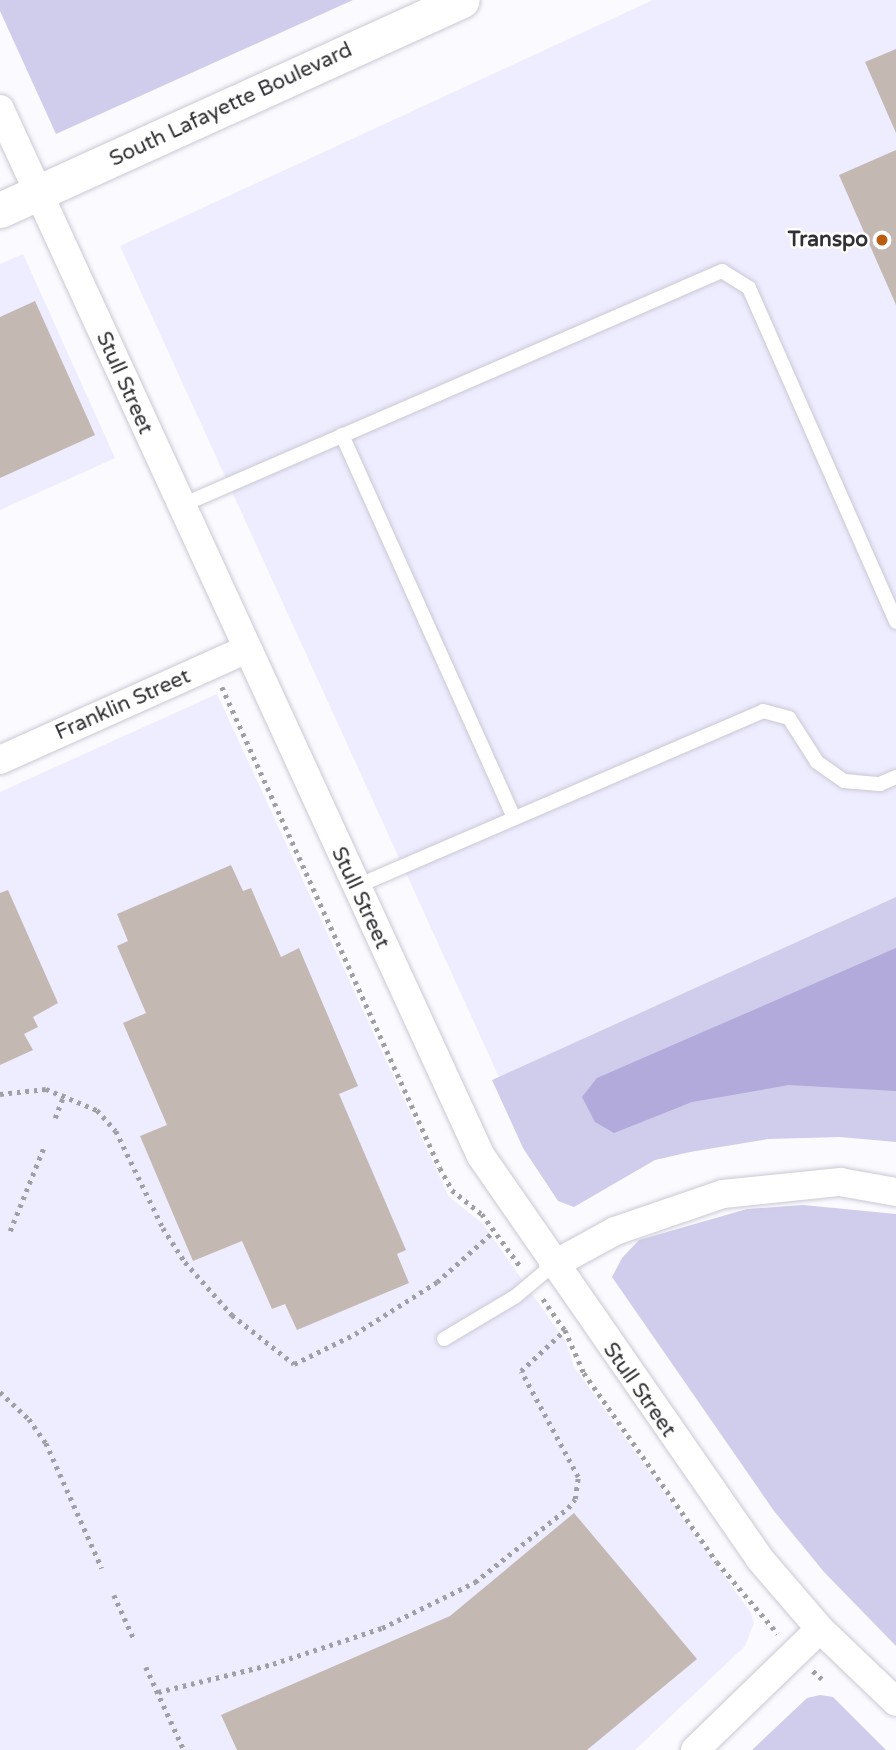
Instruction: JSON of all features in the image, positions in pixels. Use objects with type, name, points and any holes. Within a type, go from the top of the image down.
[{"type":"street","name":"South Lafayette Boulevard","points":[[0,210],[462,0]]},
{"type":"street","name":"Stull Street","points":[[0,109],[245,650],[481,1156],[553,1265],[759,1558],[820,1629],[896,1702]]},
{"type":"street","name":"Franklin Street","points":[[0,760],[245,650]]},
{"type":"street","points":[[553,1265],[615,1231],[723,1194],[840,1182],[896,1192]]},
{"type":"street","points":[[695,1750],[820,1629]]},
{"type":"lane","points":[[180,506],[722,271],[748,288],[896,622]]},
{"type":"lane","points":[[342,435],[514,818]]},
{"type":"lane","points":[[355,887],[763,711],[789,718],[817,762],[845,781],[880,784],[896,776]]},
{"type":"lane","points":[[444,1339],[516,1296],[553,1265]]},
{"type":"path","points":[[220,683],[440,1168],[463,1202],[482,1214],[512,1255]]},
{"type":"path","points":[[0,1094],[46,1088],[97,1110],[116,1131],[163,1228],[210,1293],[293,1364],[355,1334],[436,1282],[504,1224]]},
{"type":"path","points":[[55,1118],[64,1094]]},
{"type":"path","points":[[10,1231],[44,1147]]},
{"type":"path","points":[[554,1316],[565,1330],[584,1373],[717,1562],[770,1626]]},
{"type":"path","points":[[158,1692],[273,1664],[382,1628],[475,1583],[568,1508],[575,1499],[578,1477],[520,1371],[565,1330]]},
{"type":"path","points":[[0,1392],[29,1419],[46,1443],[102,1568]]},
{"type":"path","points":[[114,1595],[134,1639]]},
{"type":"path","points":[[146,1667],[184,1750]]},
{"type":"shaded area","points":[[0,0],[353,0],[56,134],[0,11]]},
{"type":"shaded area","points":[[653,0],[896,0],[896,897],[499,1077],[120,246]]},
{"type":"shaded area","points":[[23,254],[115,458],[0,510],[0,264]]},
{"type":"shaded area","points":[[217,694],[449,1197],[482,1223],[566,1342],[574,1367],[751,1613],[754,1623],[745,1646],[635,1750],[0,1750],[0,792]]},
{"type":"shaded area","points":[[896,897],[896,1142],[840,1137],[768,1139],[690,1152],[655,1160],[574,1207],[558,1201],[523,1148],[492,1080]]},
{"type":"shaded area","points":[[896,948],[896,1091],[789,1085],[692,1102],[614,1133],[595,1122],[582,1097],[597,1078]]},
{"type":"shaded area","points":[[803,1205],[896,1214],[896,1646],[824,1572],[774,1511],[612,1277],[622,1258],[639,1240],[747,1209]]},
{"type":"shaded area","points":[[820,1695],[833,1697],[886,1750],[752,1750],[807,1698]]},
{"type":"building","points":[[896,49],[896,133],[865,62]]},
{"type":"building","name":"Transpo","points":[[896,150],[896,305],[839,175]]},
{"type":"building","points":[[35,301],[95,435],[0,478],[0,317]]},
{"type":"building","points":[[231,865],[243,891],[251,888],[281,957],[299,948],[358,1086],[339,1094],[406,1250],[397,1254],[409,1283],[297,1330],[285,1304],[272,1309],[242,1241],[193,1261],[140,1136],[167,1125],[123,1023],[146,1013],[117,946],[128,941],[117,914]]},
{"type":"building","points":[[8,890],[58,1003],[33,1017],[38,1027],[24,1034],[33,1050],[0,1065],[0,893]]},
{"type":"building","points":[[574,1513],[697,1659],[587,1750],[237,1750],[221,1715],[450,1616]]},
{"type":"place","name":"Transpo","points":[[882,240]]}]
